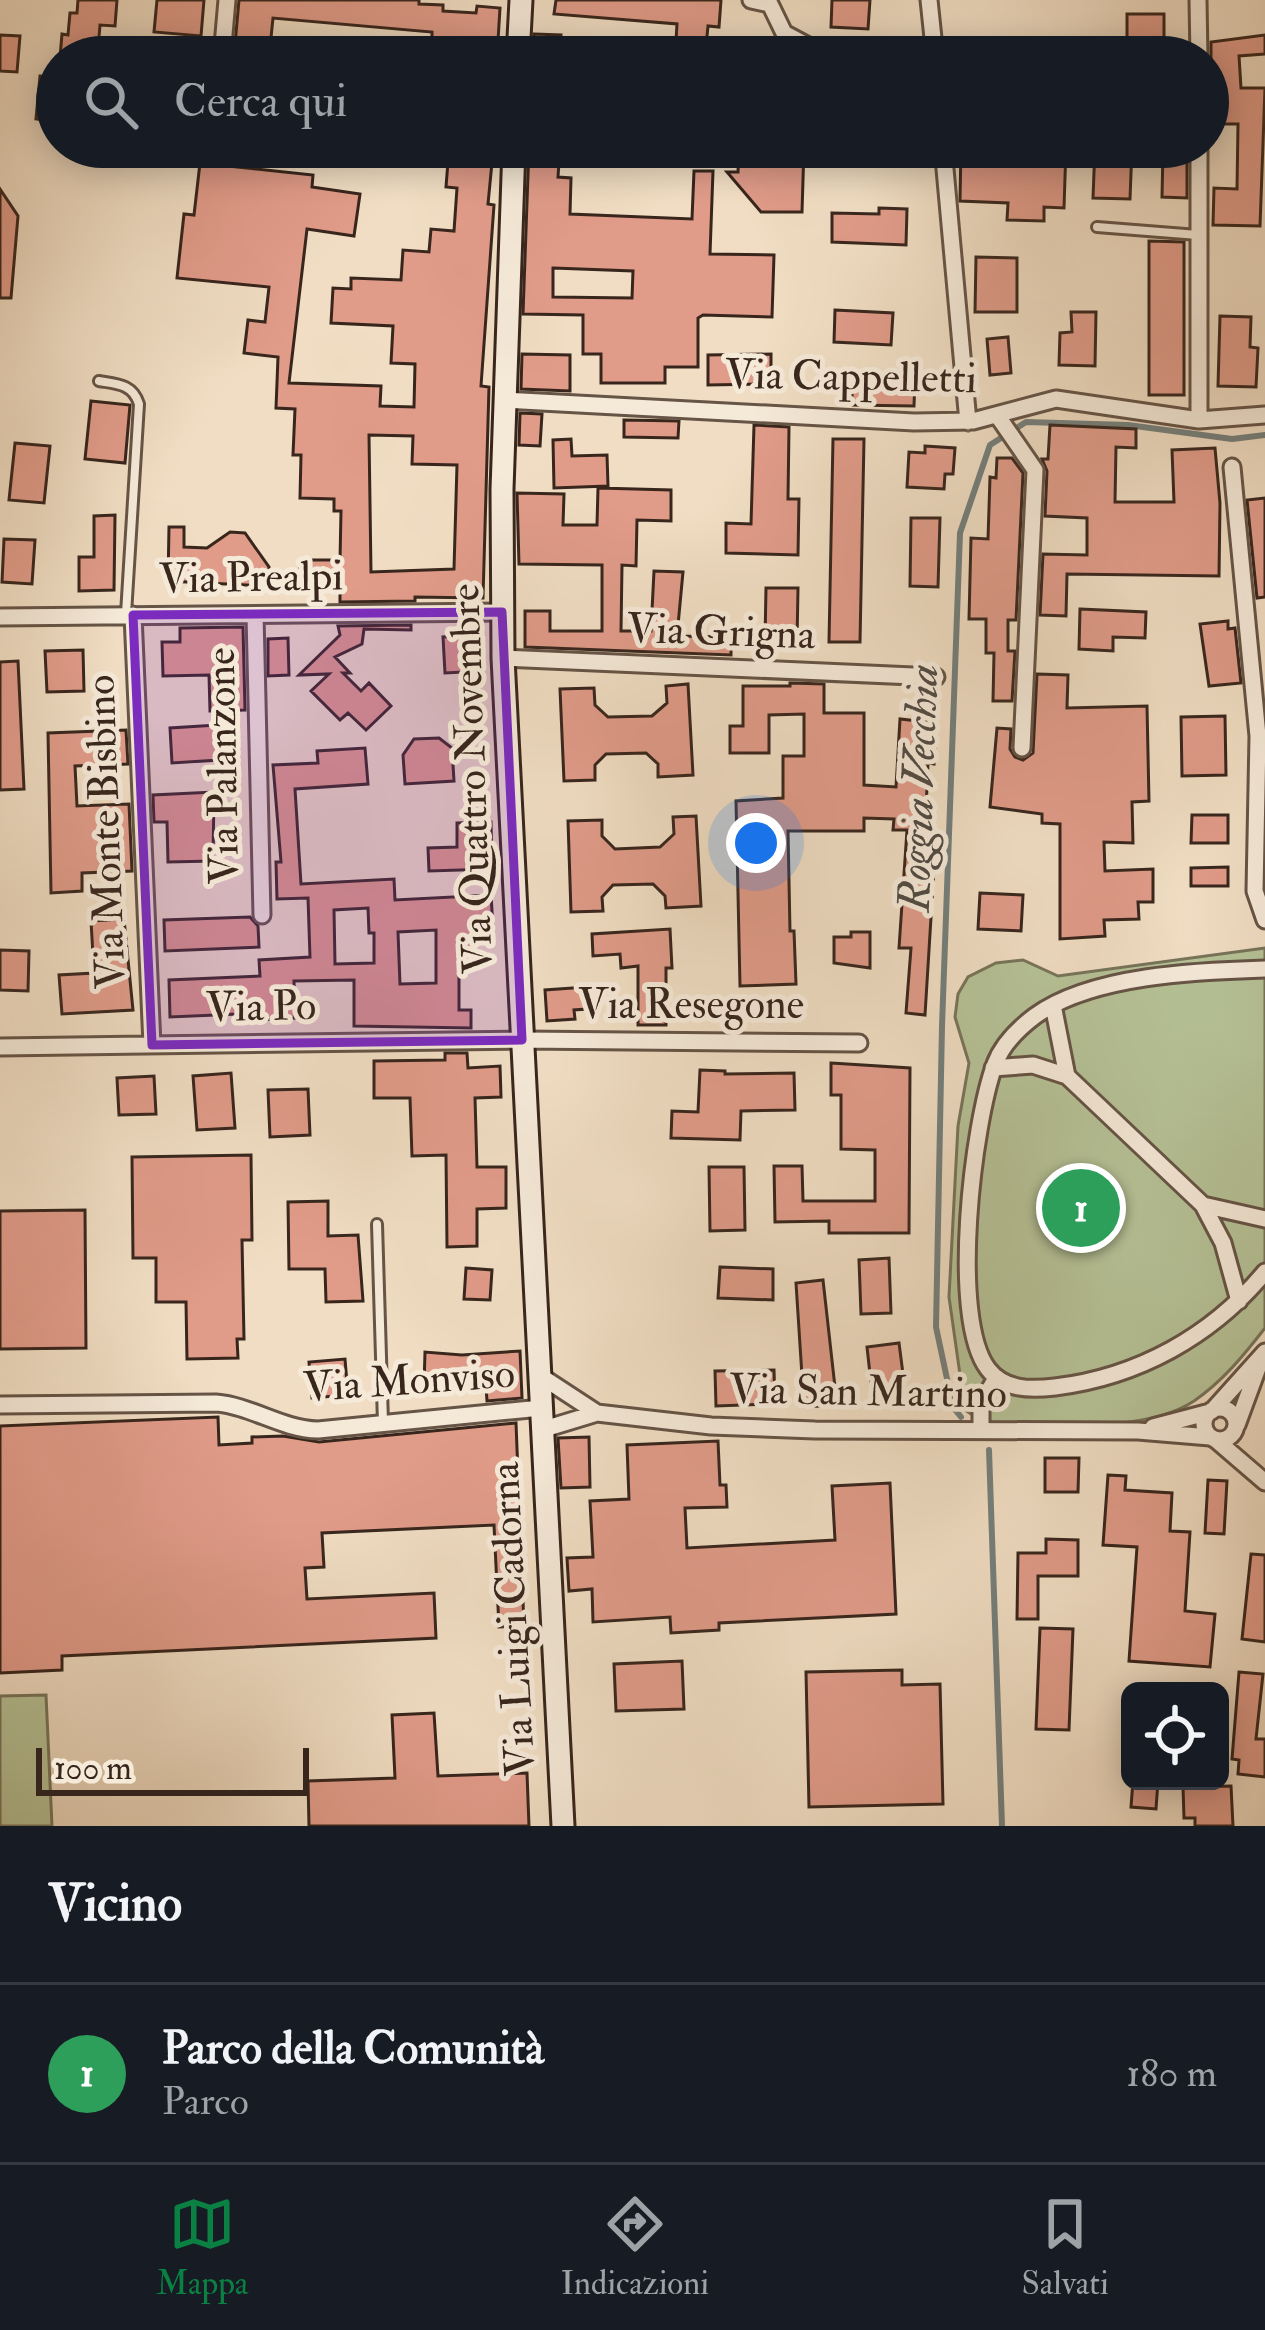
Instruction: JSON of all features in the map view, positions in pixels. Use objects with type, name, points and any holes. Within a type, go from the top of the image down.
[{"type":"street","points":[[224,36],[227,0]]},
{"type":"street","points":[[519,36],[521,0]]},
{"type":"street","points":[[752,0],[773,6],[788,36]]},
{"type":"street","points":[[929,0],[932,36]]},
{"type":"street","points":[[1198,0],[1198,36]]},
{"type":"street","name":"Via Quattro Novembre","points":[[513,168],[503,658],[541,1419]]},
{"type":"street","points":[[945,168],[968,422]]},
{"type":"street","points":[[1199,168],[1199,420]]},
{"type":"street","name":"Via Cappelletti","points":[[505,400],[1004,427],[1063,399],[1199,420],[1265,415]]},
{"type":"street","points":[[1004,427],[1032,462],[1035,476],[1022,748]]},
{"type":"street","points":[[1232,467],[1258,736],[1255,891],[1265,920]]},
{"type":"street","name":"Via Prealpi","points":[[0,616],[502,612]]},
{"type":"street","name":"Via Palanzone","points":[[256,614],[262,915]]},
{"type":"street","name":"Via Monte Bisbino","points":[[129,615],[152,1045]]},
{"type":"street","name":"Via Grigna","points":[[503,658],[936,677]]},
{"type":"street","points":[[1265,969],[1213,971],[1118,985],[1053,1005],[1011,1038],[993,1069],[974,1168],[968,1272],[975,1341],[996,1378],[1030,1389],[1114,1375],[1185,1342],[1239,1301],[1265,1272]]},
{"type":"street","points":[[1053,1005],[1067,1076]]},
{"type":"street","name":"Via Po","points":[[0,1047],[522,1040]]},
{"type":"street","name":"Via Resegone","points":[[522,1040],[859,1042]]},
{"type":"street","points":[[993,1069],[1033,1065],[1067,1076],[1203,1204],[1223,1244],[1239,1301]]},
{"type":"street","points":[[1203,1204],[1265,1219]]},
{"type":"street","points":[[1263,1479],[1204,1428],[1211,1412],[1264,1355]]},
{"type":"street","points":[[1213,1438],[1229,1438],[1264,1355]]},
{"type":"street","points":[[539,1375],[596,1412]]},
{"type":"street","points":[[981,1429],[981,1404],[996,1378]]},
{"type":"street","name":"Via Monviso","points":[[0,1405],[216,1402],[301,1430],[541,1419],[596,1412]]},
{"type":"street","points":[[1211,1412],[1230,1411],[1263,1479]]},
{"type":"street","name":"Via San Martino","points":[[596,1412],[711,1426],[1138,1431],[1213,1438]]},
{"type":"street","name":"Via San Martino","points":[[1138,1431],[1211,1412]]},
{"type":"street","name":"Via Luigi Cadorna","points":[[541,1419],[563,1826]]},
{"type":"lane","points":[[1097,227],[1199,235]]},
{"type":"lane","points":[[99,381],[125,386],[139,404],[129,615]]},
{"type":"lane","points":[[377,1224],[383,1425]]},
{"type":"highlighted area","points":[[502,612],[522,1040],[152,1045],[133,615]]},
{"type":"green space","points":[[1265,948],[1265,1328],[1214,1385],[1173,1412],[1093,1425],[984,1423],[965,1410],[949,1297],[958,1126],[969,1063],[955,1017],[958,994],[968,977],[996,963],[1023,960],[1058,976]]},
{"type":"green space","points":[[46,1695],[52,1826],[0,1826],[0,1696]]},
{"type":"building","points":[[78,0],[117,0],[115,26],[100,25],[99,36],[62,36],[68,35],[70,13],[77,13]]},
{"type":"building","points":[[157,0],[204,0],[201,36],[154,32]]},
{"type":"building","points":[[239,0],[419,0],[419,4],[443,5],[443,11],[476,13],[477,6],[500,8],[498,36],[432,36],[432,32],[273,18],[271,36],[236,36]]},
{"type":"building","points":[[556,0],[721,0],[719,27],[708,26],[707,36],[676,36],[677,24],[554,14]]},
{"type":"building","points":[[832,0],[870,0],[868,29],[831,27]]},
{"type":"building","points":[[1127,14],[1164,14],[1164,36],[1127,36]]},
{"type":"building","points":[[0,35],[20,36],[17,72],[0,71]]},
{"type":"building","points":[[1265,35],[1265,54],[1239,56],[1241,88],[1265,88],[1260,226],[1213,225],[1214,188],[1237,189],[1238,124],[1229,124],[1229,40]]},
{"type":"building","points":[[199,168],[313,175],[312,187],[360,194],[354,236],[307,229],[289,383],[381,386],[380,406],[414,407],[415,364],[391,363],[393,326],[331,323],[333,288],[351,289],[351,278],[401,280],[403,250],[429,252],[431,229],[454,231],[457,188],[446,187],[448,168],[491,168],[488,204],[494,205],[481,386],[489,387],[483,598],[340,602],[340,577],[300,577],[300,560],[340,560],[341,511],[334,511],[334,499],[300,498],[301,455],[293,455],[295,409],[276,408],[278,357],[244,353],[248,320],[265,322],[269,287],[177,278],[184,214],[194,215]],"holes":[[[369,435],[413,436],[412,464],[457,465],[454,569],[371,572]]]},
{"type":"building","points":[[528,168],[559,168],[558,177],[571,178],[570,214],[692,219],[694,171],[713,171],[710,254],[774,255],[772,317],[698,318],[698,367],[665,367],[665,383],[601,383],[601,354],[583,354],[583,315],[523,314]],"holes":[[[553,268],[633,271],[632,298],[553,297]]]},
{"type":"building","points":[[738,168],[803,168],[802,212],[761,212],[727,172],[738,172]]},
{"type":"building","points":[[961,168],[1065,168],[1064,208],[1044,207],[1044,221],[1007,220],[1008,203],[960,201]]},
{"type":"building","points":[[1094,168],[1131,168],[1130,199],[1093,198]]},
{"type":"building","points":[[1163,168],[1187,168],[1187,198],[1162,197]]},
{"type":"building","points":[[0,189],[18,216],[11,298],[0,298]]},
{"type":"building","points":[[879,208],[907,209],[906,245],[832,242],[832,213],[879,214]]},
{"type":"building","points":[[1149,241],[1184,242],[1184,395],[1149,395]]},
{"type":"building","points":[[976,257],[1017,258],[1017,312],[975,312]]},
{"type":"building","points":[[835,310],[893,313],[891,345],[834,342]]},
{"type":"building","points":[[1071,312],[1096,312],[1095,366],[1059,365],[1060,333],[1072,332]]},
{"type":"building","points":[[1220,316],[1251,317],[1250,347],[1258,348],[1256,387],[1218,386]]},
{"type":"building","points":[[1008,337],[1011,373],[990,375],[987,339]]},
{"type":"building","points":[[522,354],[570,355],[570,391],[521,389]]},
{"type":"building","points":[[771,354],[771,384],[708,385],[708,355]]},
{"type":"building","points":[[852,377],[915,378],[914,406],[852,405]]},
{"type":"building","points":[[91,401],[130,405],[125,463],[85,459]]},
{"type":"building","points":[[520,413],[542,414],[540,446],[519,445]]},
{"type":"building","points":[[624,420],[679,421],[678,438],[624,437]]},
{"type":"building","points":[[754,425],[789,427],[788,499],[799,499],[798,555],[726,553],[726,523],[751,524]]},
{"type":"building","points":[[1050,425],[1136,429],[1136,448],[1116,447],[1115,502],[1174,502],[1172,450],[1215,448],[1219,576],[1067,574],[1066,616],[1040,615],[1043,554],[1087,555],[1087,518],[1045,516],[1047,471],[1042,459],[1048,459]]},
{"type":"building","points":[[571,439],[572,456],[607,455],[608,486],[554,488],[553,440]]},
{"type":"building","points":[[833,439],[864,439],[860,642],[829,642]]},
{"type":"building","points":[[15,443],[50,446],[44,503],[9,500]]},
{"type":"building","points":[[925,446],[955,448],[953,474],[945,474],[944,489],[907,487],[909,452],[925,453]]},
{"type":"building","points":[[997,458],[1012,458],[1023,473],[1016,620],[1008,620],[1008,651],[1015,651],[1012,701],[993,701],[994,653],[986,653],[986,619],[969,619],[971,538],[988,539],[990,477],[996,478]]},
{"type":"building","points":[[598,488],[671,490],[671,521],[637,520],[636,566],[622,565],[621,631],[651,631],[654,571],[683,572],[677,636],[731,637],[731,655],[525,647],[525,611],[550,611],[550,631],[602,631],[602,565],[519,564],[517,493],[564,494],[563,525],[597,525]]},
{"type":"building","points":[[1265,498],[1265,597],[1257,598],[1247,500]]},
{"type":"building","points":[[115,515],[114,590],[79,591],[79,557],[94,557],[94,516]]},
{"type":"building","points":[[911,518],[940,518],[938,587],[910,586]]},
{"type":"building","points":[[169,527],[184,527],[184,547],[207,548],[230,532],[245,533],[269,567],[268,586],[168,581]]},
{"type":"building","points":[[4,539],[35,540],[32,584],[2,582]]},
{"type":"building","points":[[766,588],[798,588],[797,642],[765,641]]},
{"type":"building","points":[[1080,609],[1146,612],[1145,638],[1113,637],[1113,651],[1079,649]]},
{"type":"building","points":[[1228,621],[1228,629],[1235,628],[1241,683],[1209,686],[1200,624]]},
{"type":"building","points":[[411,625],[411,630],[364,629],[362,644],[335,657],[361,691],[369,683],[391,706],[366,730],[348,713],[340,720],[311,691],[329,674],[299,675],[340,635],[338,626]]},
{"type":"building","points":[[243,627],[245,710],[210,711],[209,675],[163,676],[162,642],[180,642],[180,628]]},
{"type":"building","points":[[482,635],[483,671],[445,673],[443,637]]},
{"type":"building","points":[[288,638],[289,675],[268,676],[268,639]]},
{"type":"building","points":[[83,650],[84,691],[47,692],[45,651]]},
{"type":"building","points":[[18,661],[24,789],[0,790],[0,662]]},
{"type":"building","points":[[1037,674],[1068,675],[1067,708],[1147,706],[1149,801],[1132,802],[1133,843],[1104,842],[1105,871],[1153,869],[1153,902],[1138,902],[1139,919],[1104,920],[1105,936],[1060,939],[1060,824],[1042,823],[1042,814],[990,807],[997,728],[1011,729],[1010,749],[1015,757],[1023,760],[1033,753]]},
{"type":"building","points":[[688,684],[693,775],[658,777],[658,764],[646,753],[606,754],[595,765],[595,780],[564,781],[560,689],[594,688],[595,705],[608,717],[652,716],[667,703],[666,686]]},
{"type":"building","points":[[824,684],[824,713],[864,713],[864,785],[896,787],[900,719],[936,723],[934,764],[928,763],[925,836],[936,836],[925,1015],[906,1013],[911,948],[899,948],[907,830],[893,830],[894,819],[864,818],[864,831],[788,831],[796,984],[740,986],[736,801],[783,798],[783,756],[804,756],[804,714],[769,715],[769,753],[730,753],[730,726],[743,726],[743,686]]},
{"type":"building","points":[[1225,716],[1226,775],[1182,776],[1181,717]]},
{"type":"building","points":[[217,725],[219,760],[172,763],[170,728]]},
{"type":"building","points":[[126,730],[128,764],[75,766],[77,806],[129,804],[132,871],[82,873],[82,891],[51,893],[48,733]]},
{"type":"building","points":[[439,738],[452,748],[454,781],[405,784],[403,755],[414,739]]},
{"type":"building","points":[[365,748],[368,784],[295,789],[301,884],[394,879],[395,900],[491,895],[493,927],[473,928],[473,967],[459,967],[459,1010],[471,1010],[471,1028],[354,1026],[354,980],[294,981],[295,1018],[262,1020],[262,1013],[170,1017],[169,980],[260,976],[259,960],[310,957],[308,898],[277,899],[276,862],[281,862],[273,765],[318,763],[317,751]],"holes":[[[368,908],[374,963],[335,964],[334,910]],[[436,930],[436,983],[400,984],[398,932]]]},
{"type":"building","points":[[214,792],[213,861],[168,862],[167,822],[154,822],[153,795]]},
{"type":"building","points":[[1192,815],[1228,815],[1228,843],[1191,843]]},
{"type":"building","points":[[696,816],[701,906],[666,908],[665,896],[653,884],[613,885],[602,897],[603,911],[571,912],[568,821],[602,820],[602,836],[615,849],[660,847],[674,834],[673,817]]},
{"type":"building","points":[[491,822],[492,869],[429,871],[428,848],[457,847],[457,823]]},
{"type":"building","points":[[1228,867],[1228,886],[1191,886],[1191,868]]},
{"type":"building","points":[[980,893],[1023,895],[1021,931],[978,929]]},
{"type":"building","points":[[250,917],[258,926],[259,947],[165,951],[164,920]]},
{"type":"building","points":[[124,919],[133,1010],[62,1014],[59,975],[94,973],[91,921]]},
{"type":"building","points":[[670,929],[672,968],[666,968],[666,1025],[638,1025],[638,966],[621,968],[620,954],[593,956],[592,934]]},
{"type":"building","points":[[851,932],[870,932],[870,968],[834,963],[834,937],[851,937]]},
{"type":"building","points":[[0,950],[29,951],[28,991],[0,990]]},
{"type":"building","points":[[586,987],[587,1009],[574,1010],[575,1019],[547,1021],[545,990]]},
{"type":"building","points":[[445,1053],[467,1053],[468,1068],[500,1066],[501,1097],[475,1098],[477,1167],[506,1167],[506,1208],[477,1209],[477,1246],[447,1247],[446,1155],[412,1156],[410,1098],[374,1098],[374,1061],[445,1060]]},
{"type":"building","points":[[831,1063],[910,1068],[909,1233],[829,1233],[829,1221],[775,1222],[774,1166],[802,1166],[803,1201],[875,1201],[875,1150],[841,1149],[841,1095],[831,1095]]},
{"type":"building","points":[[700,1070],[794,1073],[795,1110],[741,1111],[740,1140],[671,1138],[672,1111],[698,1112]]},
{"type":"building","points":[[231,1073],[235,1128],[197,1130],[193,1076]]},
{"type":"building","points":[[154,1076],[156,1114],[119,1115],[117,1078]]},
{"type":"building","points":[[308,1089],[310,1135],[270,1137],[268,1090]]},
{"type":"building","points":[[251,1155],[252,1240],[242,1240],[244,1339],[237,1339],[238,1358],[187,1359],[186,1302],[156,1302],[156,1258],[133,1258],[132,1157]]},
{"type":"building","points":[[709,1167],[744,1167],[745,1230],[710,1231]]},
{"type":"building","points":[[328,1201],[328,1236],[358,1235],[363,1301],[326,1302],[325,1269],[289,1269],[288,1202]]},
{"type":"building","points":[[85,1210],[86,1348],[0,1349],[0,1211]]},
{"type":"building","points":[[889,1258],[891,1313],[861,1314],[859,1260]]},
{"type":"building","points":[[720,1267],[773,1269],[773,1300],[718,1298]]},
{"type":"building","points":[[466,1268],[492,1270],[490,1300],[464,1299]]},
{"type":"building","points":[[823,1280],[837,1405],[804,1407],[796,1283]]},
{"type":"building","points":[[899,1343],[906,1397],[873,1401],[867,1347]]},
{"type":"building","points":[[520,1351],[522,1398],[487,1401],[486,1387],[424,1386],[425,1352]]},
{"type":"building","points":[[345,1359],[348,1395],[312,1398],[309,1362]]},
{"type":"building","points":[[774,1370],[775,1404],[716,1406],[715,1371]]},
{"type":"building","points":[[218,1417],[219,1445],[252,1443],[252,1437],[319,1442],[516,1423],[524,1626],[499,1627],[494,1525],[322,1533],[324,1567],[305,1568],[307,1599],[434,1593],[436,1638],[62,1656],[62,1670],[0,1673],[0,1426]]},
{"type":"building","points":[[589,1437],[590,1487],[561,1488],[558,1438]]},
{"type":"building","points":[[718,1441],[720,1485],[726,1485],[727,1507],[685,1508],[687,1548],[835,1540],[832,1486],[890,1483],[896,1614],[719,1623],[719,1630],[671,1633],[670,1617],[593,1622],[592,1589],[569,1591],[567,1558],[593,1557],[590,1501],[629,1499],[627,1445]]},
{"type":"building","points":[[1045,1458],[1079,1458],[1078,1492],[1045,1492]]},
{"type":"building","points":[[1108,1475],[1126,1476],[1125,1490],[1172,1493],[1170,1531],[1190,1532],[1185,1611],[1215,1614],[1210,1667],[1129,1661],[1137,1547],[1103,1545]]},
{"type":"building","points":[[1208,1480],[1227,1481],[1224,1534],[1205,1533]]},
{"type":"building","points":[[1046,1539],[1078,1540],[1078,1576],[1038,1576],[1038,1619],[1017,1619],[1018,1553],[1046,1553]]},
{"type":"building","points":[[1251,1554],[1265,1555],[1265,1642],[1242,1639]]},
{"type":"building","points":[[1040,1628],[1073,1629],[1069,1730],[1036,1729]]},
{"type":"building","points":[[682,1661],[684,1709],[616,1711],[614,1664]]},
{"type":"building","points":[[902,1670],[902,1685],[940,1684],[943,1804],[809,1807],[806,1672]]},
{"type":"building","points":[[1239,1672],[1263,1674],[1256,1739],[1265,1739],[1265,1777],[1238,1774],[1239,1760],[1232,1759]]},
{"type":"building","points":[[434,1713],[438,1776],[527,1773],[529,1826],[309,1826],[308,1781],[395,1778],[392,1715]]},
{"type":"building","points":[[1229,1786],[1233,1826],[1195,1826],[1195,1818],[1184,1818],[1183,1790],[1229,1790]]},
{"type":"building","points":[[1132,1790],[1157,1790],[1156,1809],[1131,1807]]},
{"type":"waterway","name":"Roggia Vecchia","points":[[961,1417],[953,1407],[936,1327],[960,533],[990,445],[1026,422],[1128,425],[1232,439],[1265,435]]},
{"type":"waterway","name":"Roggia Vecchia","points":[[989,1450],[1002,1826]]},
{"type":"place","name":"Parco della Comunità","points":[[1081,1208]]}]
